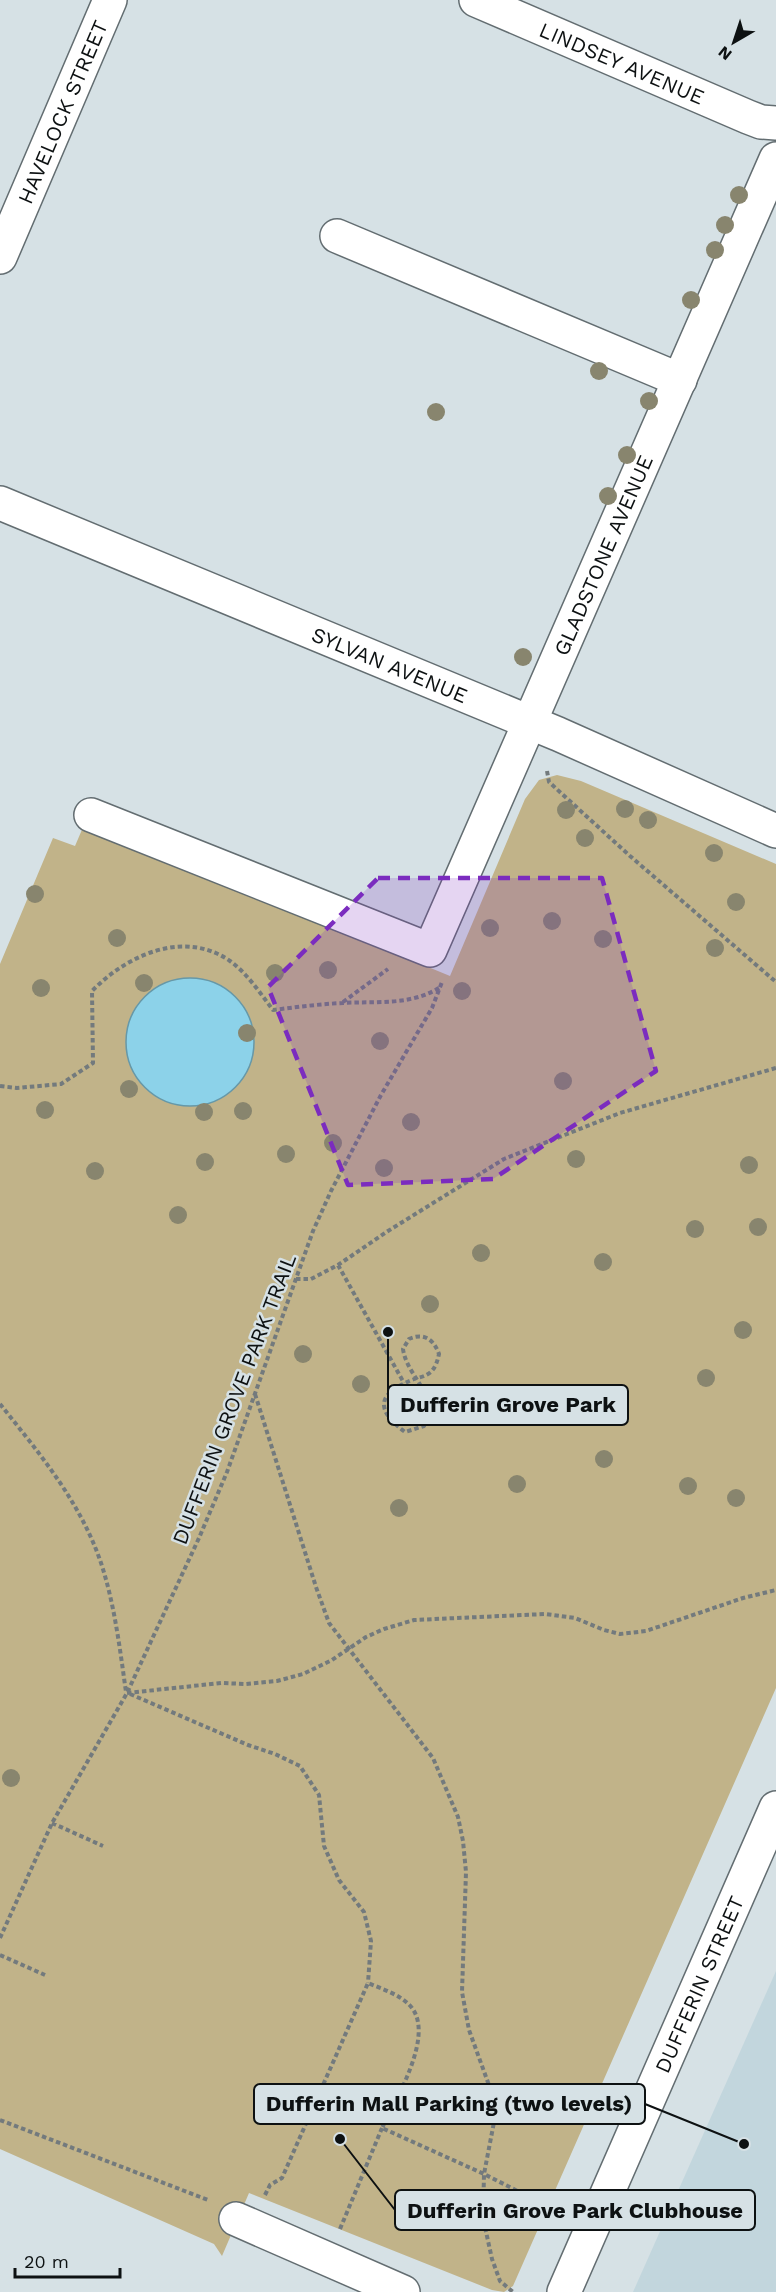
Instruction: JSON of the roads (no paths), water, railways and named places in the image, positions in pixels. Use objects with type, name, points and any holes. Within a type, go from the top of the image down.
[{"type":"street","name":"HAVELOCK STREET","points":[[0,257],[110,0]]},
{"type":"street","name":"LINDSEY AVENUE","points":[[476,0],[748,117],[773,123]]},
{"type":"street","name":"GLADSTONE AVENUE","points":[[91,815],[437,964],[529,722],[776,159]]},
{"type":"street","points":[[337,236],[680,380]]},
{"type":"street","name":"SYLVAN AVENUE","points":[[0,503],[529,722],[776,831]]},
{"type":"street","name":"DUFFERIN STREET","points":[[564,2292],[776,1808]]},
{"type":"street","points":[[249,2210],[403,2292]]},
{"type":"water","points":[[190,978],[215,982],[236,996],[250,1017],[254,1042],[250,1067],[236,1088],[215,1102],[190,1106],[165,1102],[144,1088],[130,1067],[126,1042],[130,1017],[144,996],[165,982]]},
{"type":"place","name":"Dufferin Grove Park","points":[[388,1332]]},
{"type":"place","name":"Dufferin Grove Park Clubhouse","points":[[340,2139]]},
{"type":"place","name":"Dufferin Mall Parking (two levels)","points":[[744,2144]]}]
